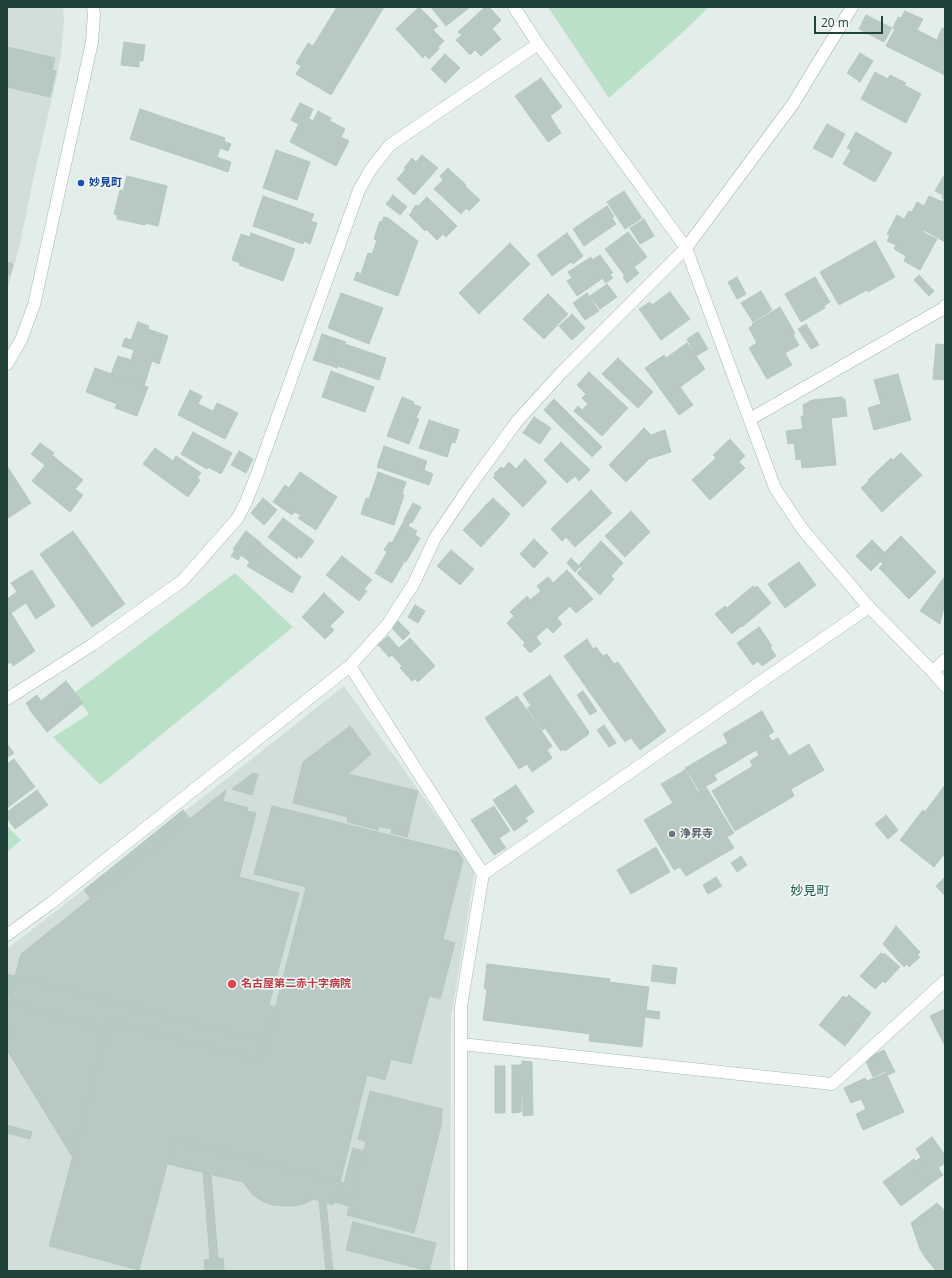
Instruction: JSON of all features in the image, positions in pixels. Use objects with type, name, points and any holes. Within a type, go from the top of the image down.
[{"type":"street","points":[[7,364],[21,340],[34,305],[92,42],[93,7]]},
{"type":"street","points":[[514,7],[538,44],[686,248],[775,488],[803,530],[869,607],[945,686]]},
{"type":"street","points":[[7,935],[51,903],[350,666],[387,626],[414,583],[435,538],[470,486],[518,420],[562,372],[686,248],[793,104],[852,7]]},
{"type":"street","points":[[7,699],[92,645],[182,581],[237,519],[246,502],[257,474],[359,190],[371,169],[390,145],[538,44]]},
{"type":"street","points":[[750,419],[945,307]]},
{"type":"street","points":[[484,874],[869,607]]},
{"type":"street","points":[[933,672],[945,660]]},
{"type":"street","points":[[350,666],[484,874],[461,1006],[461,1271]]},
{"type":"street","points":[[461,1044],[832,1084],[945,981]]},
{"type":"shaded area","points":[[7,7],[63,7],[64,22],[61,54],[55,85],[19,248],[7,292]]},
{"type":"shaded area","name":"名古屋第二赤十字病院","points":[[344,686],[475,869],[451,1018],[450,1271],[7,1271],[7,949]]},
{"type":"green space","points":[[548,7],[709,7],[609,98]]},
{"type":"green space","points":[[235,573],[293,627],[100,785],[53,737],[89,714],[74,693]]},
{"type":"green space","points":[[7,826],[21,840],[7,852]]},
{"type":"building","points":[[337,7],[384,7],[331,95],[296,74],[301,66],[296,63],[308,43],[313,46]]},
{"type":"building","points":[[419,7],[438,26],[433,30],[444,41],[438,47],[439,49],[429,59],[425,55],[423,58],[396,29]]},
{"type":"building","points":[[431,7],[470,7],[446,26]]},
{"type":"building","points":[[485,7],[489,7],[501,20],[492,29],[501,39],[481,56],[475,50],[470,55],[456,40],[462,35],[458,32]]},
{"type":"building","points":[[905,11],[923,19],[917,30],[937,40],[942,28],[945,29],[945,75],[886,46],[895,29],[893,28],[898,17],[901,18]]},
{"type":"building","points":[[866,15],[892,28],[884,42],[859,29]]},
{"type":"building","points":[[124,42],[145,45],[143,61],[139,61],[139,67],[121,65]]},
{"type":"building","points":[[7,47],[55,58],[52,70],[56,71],[50,97],[7,87]]},
{"type":"building","points":[[860,53],[873,61],[860,82],[847,73]]},
{"type":"building","points":[[445,54],[460,68],[445,83],[431,69]]},
{"type":"building","points":[[875,72],[888,79],[890,75],[906,83],[904,85],[921,94],[906,123],[861,99]]},
{"type":"building","points":[[541,78],[562,107],[550,116],[561,133],[548,142],[515,96]]},
{"type":"building","points":[[300,103],[313,109],[309,118],[303,115],[299,124],[291,120]]},
{"type":"building","points":[[140,109],[225,138],[224,141],[231,144],[228,151],[220,148],[217,157],[231,162],[228,172],[130,139]]},
{"type":"building","points":[[318,111],[331,118],[330,121],[345,129],[341,137],[349,141],[336,166],[290,142],[303,115],[313,121]]},
{"type":"building","points":[[827,124],[845,134],[832,158],[813,148]]},
{"type":"building","points":[[856,132],[892,153],[875,182],[843,164],[851,150],[847,148]]},
{"type":"building","points":[[276,150],[310,162],[297,200],[263,188]]},
{"type":"building","points":[[422,155],[438,168],[414,195],[397,179],[406,169],[404,168],[412,158],[416,162]]},
{"type":"building","points":[[448,168],[480,200],[469,211],[466,208],[461,214],[434,189],[443,180],[440,176]]},
{"type":"building","points":[[127,176],[167,186],[158,226],[145,223],[145,225],[117,219],[117,215],[114,214],[120,190],[123,191]]},
{"type":"building","points":[[943,177],[945,178],[945,242],[924,230],[923,232],[937,239],[920,270],[904,261],[906,256],[894,249],[896,245],[887,241],[890,236],[887,234],[897,215],[904,219],[909,211],[912,212],[917,202],[924,206],[929,196],[943,202],[943,195],[935,191]]},
{"type":"building","points":[[624,191],[642,218],[625,229],[607,202]]},
{"type":"building","points":[[393,195],[407,207],[400,215],[386,204]]},
{"type":"building","points":[[263,196],[314,214],[311,221],[317,223],[310,244],[304,241],[303,244],[253,226]]},
{"type":"building","points":[[427,197],[457,226],[446,237],[443,234],[437,240],[426,229],[425,231],[409,215],[416,205],[418,206]]},
{"type":"building","points":[[607,206],[614,216],[612,218],[616,224],[584,246],[573,229]]},
{"type":"building","points":[[384,217],[388,218],[418,241],[398,296],[354,280],[357,272],[361,274],[368,253],[372,254],[377,240],[374,239],[380,221],[382,222]]},
{"type":"building","points":[[644,219],[654,236],[640,244],[630,228]]},
{"type":"building","points":[[628,232],[647,257],[634,267],[639,273],[627,283],[623,277],[625,276],[605,249]]},
{"type":"building","points":[[251,233],[295,249],[283,281],[239,265],[240,263],[232,260],[241,234],[250,237]]},
{"type":"building","points":[[567,233],[583,256],[573,264],[571,262],[552,276],[537,255]]},
{"type":"building","points":[[875,241],[895,277],[868,292],[867,290],[839,305],[820,272]]},
{"type":"building","points":[[510,243],[530,264],[479,314],[459,293]]},
{"type":"building","points":[[600,255],[613,273],[610,274],[613,278],[605,283],[603,278],[577,296],[567,281],[572,278],[568,272],[591,257],[592,260]]},
{"type":"building","points":[[7,262],[13,264],[10,275],[7,275]]},
{"type":"building","points":[[919,275],[934,291],[929,296],[914,280]]},
{"type":"building","points":[[737,277],[746,294],[737,299],[728,282]]},
{"type":"building","points":[[815,277],[830,302],[824,306],[825,308],[801,322],[785,294]]},
{"type":"building","points":[[607,284],[617,297],[600,309],[590,296]]},
{"type":"building","points":[[761,291],[772,310],[753,322],[741,303]]},
{"type":"building","points":[[670,292],[690,319],[661,340],[639,309],[650,302],[652,305]]},
{"type":"building","points":[[341,293],[383,308],[369,344],[328,328]]},
{"type":"building","points":[[587,293],[599,311],[585,320],[573,303]]},
{"type":"building","points":[[548,294],[568,314],[544,339],[523,319]]},
{"type":"building","points":[[780,307],[795,333],[793,335],[799,345],[785,353],[792,365],[767,379],[749,348],[757,343],[749,328],[753,325],[752,324]]},
{"type":"building","points":[[572,314],[585,328],[572,340],[559,326]]},
{"type":"building","points":[[138,322],[149,326],[148,329],[168,336],[159,364],[152,361],[144,386],[111,374],[118,356],[131,360],[134,350],[122,346],[125,338],[131,340]]},
{"type":"building","points":[[806,324],[819,345],[811,349],[798,329]]},
{"type":"building","points":[[698,332],[708,349],[696,356],[687,339]]},
{"type":"building","points":[[322,334],[337,339],[329,365],[313,360]]},
{"type":"building","points":[[337,339],[346,342],[345,344],[386,358],[379,380],[338,366],[337,368],[329,365]]},
{"type":"building","points":[[687,343],[705,369],[680,387],[693,405],[679,415],[645,368],[664,355],[666,358]]},
{"type":"building","points":[[936,344],[945,345],[945,380],[933,379]]},
{"type":"building","points":[[618,358],[653,392],[638,408],[602,374]]},
{"type":"building","points":[[95,368],[148,387],[137,416],[115,408],[117,404],[86,392]]},
{"type":"building","points":[[331,371],[374,387],[365,412],[322,397]]},
{"type":"building","points":[[589,372],[628,408],[602,436],[574,411],[578,406],[582,410],[588,404],[582,398],[586,394],[577,385]]},
{"type":"building","points":[[898,374],[911,420],[874,430],[868,408],[881,404],[874,380]]},
{"type":"building","points":[[190,390],[202,396],[198,404],[213,411],[217,403],[238,413],[225,439],[178,415]]},
{"type":"building","points":[[402,397],[421,407],[416,418],[419,419],[409,444],[387,436]]},
{"type":"building","points":[[842,397],[842,399],[845,399],[847,416],[831,418],[836,465],[802,468],[801,459],[796,460],[794,443],[788,444],[786,431],[803,429],[801,416],[804,416],[803,405],[812,400]]},
{"type":"building","points":[[554,399],[567,412],[557,423],[544,410]]},
{"type":"building","points":[[567,412],[602,447],[592,457],[557,423]]},
{"type":"building","points":[[534,417],[551,428],[540,444],[523,433]]},
{"type":"building","points":[[429,420],[459,430],[455,443],[452,442],[447,457],[419,448]]},
{"type":"building","points":[[644,428],[651,435],[665,430],[671,452],[649,459],[626,482],[609,465]]},
{"type":"building","points":[[193,432],[232,453],[221,474],[208,467],[207,469],[181,454]]},
{"type":"building","points":[[730,439],[745,456],[739,462],[745,468],[710,500],[692,480],[716,458],[713,455]]},
{"type":"building","points":[[561,442],[590,470],[579,481],[575,476],[567,483],[544,460]]},
{"type":"building","points":[[40,443],[54,453],[45,465],[31,454]]},
{"type":"building","points":[[384,446],[427,461],[424,470],[433,474],[429,485],[377,467]]},
{"type":"building","points":[[155,448],[173,461],[176,456],[201,473],[197,478],[200,480],[188,497],[143,464]]},
{"type":"building","points":[[239,451],[253,459],[246,473],[231,465]]},
{"type":"building","points":[[901,453],[922,475],[882,512],[861,488],[891,458],[893,460]]},
{"type":"building","points":[[53,456],[83,480],[75,489],[83,495],[70,512],[32,481]]},
{"type":"building","points":[[525,459],[547,482],[523,507],[493,477],[501,467],[503,469],[509,462],[516,469]]},
{"type":"building","points":[[7,466],[31,503],[8,518],[7,517]]},
{"type":"building","points":[[300,472],[337,497],[316,530],[298,518],[301,515],[294,512],[292,515],[273,502],[285,485],[289,488]]},
{"type":"building","points":[[378,472],[406,482],[402,494],[404,495],[394,525],[361,514],[366,498],[369,499]]},
{"type":"building","points":[[591,490],[612,513],[575,547],[566,537],[562,541],[551,529]]},
{"type":"building","points":[[263,498],[277,510],[264,525],[251,513]]},
{"type":"building","points":[[493,498],[510,514],[503,523],[485,506]]},
{"type":"building","points":[[413,503],[421,507],[412,523],[404,519]]},
{"type":"building","points":[[485,506],[503,523],[481,547],[463,530]]},
{"type":"building","points":[[631,511],[650,532],[625,557],[605,536]]},
{"type":"building","points":[[283,518],[314,541],[301,558],[299,556],[297,559],[268,537]]},
{"type":"building","points":[[405,519],[410,522],[408,526],[417,531],[415,535],[420,538],[406,562],[384,550],[389,542],[392,543]]},
{"type":"building","points":[[73,531],[125,604],[92,627],[40,554]]},
{"type":"building","points":[[246,531],[261,543],[250,562],[241,555],[238,560],[231,556],[235,550],[233,549]]},
{"type":"building","points":[[901,536],[936,572],[909,599],[879,568],[883,564],[878,559]]},
{"type":"building","points":[[534,539],[548,553],[534,568],[520,554]]},
{"type":"building","points":[[872,540],[885,553],[878,559],[880,562],[871,571],[856,556]]},
{"type":"building","points":[[601,541],[623,563],[611,576],[614,579],[600,595],[577,573],[582,568],[579,565]]},
{"type":"building","points":[[261,544],[301,577],[292,593],[247,566]]},
{"type":"building","points":[[451,550],[474,569],[460,585],[437,566]]},
{"type":"building","points":[[387,552],[404,562],[392,583],[375,573]]},
{"type":"building","points":[[342,556],[372,580],[364,589],[367,591],[359,601],[326,575]]},
{"type":"building","points":[[571,558],[580,567],[575,572],[567,563]]},
{"type":"building","points":[[799,562],[816,585],[785,608],[768,584]]},
{"type":"building","points":[[32,570],[55,606],[36,619],[26,603],[11,613],[35,651],[13,666],[11,662],[7,664],[7,599],[17,592],[11,583]]},
{"type":"building","points":[[567,570],[593,599],[576,613],[570,606],[557,618],[562,624],[553,633],[547,627],[536,637],[541,644],[530,653],[523,645],[525,643],[507,623],[514,616],[510,612],[527,596],[530,600],[541,591],[537,586],[548,577],[553,583]]},
{"type":"building","points":[[945,576],[945,603],[940,624],[920,611]]},
{"type":"building","points":[[753,586],[755,588],[757,586],[771,603],[732,634],[715,614],[725,606],[727,608]]},
{"type":"building","points":[[324,593],[344,612],[330,626],[334,630],[325,639],[302,617]]},
{"type":"building","points":[[415,605],[425,611],[418,623],[408,617]]},
{"type":"building","points":[[398,621],[410,633],[403,640],[391,627]]},
{"type":"building","points":[[759,627],[772,646],[770,647],[776,656],[762,666],[758,661],[753,665],[737,643]]},
{"type":"building","points":[[388,636],[399,648],[410,638],[435,666],[418,682],[415,679],[412,681],[400,668],[402,666],[392,655],[389,657],[378,645]]},
{"type":"building","points":[[587,639],[593,649],[596,647],[603,656],[607,654],[614,664],[618,662],[666,731],[640,750],[631,738],[625,742],[564,656]]},
{"type":"building","points":[[550,675],[589,732],[589,734],[565,751],[564,749],[561,751],[545,728],[542,730],[527,708],[531,706],[523,694]]},
{"type":"building","points":[[66,681],[83,703],[47,732],[26,703],[37,695],[41,701]]},
{"type":"building","points":[[583,691],[597,711],[590,715],[577,695]]},
{"type":"building","points":[[517,696],[552,746],[547,750],[552,758],[532,772],[527,764],[519,769],[485,718]]},
{"type":"building","points":[[762,711],[774,732],[768,735],[772,741],[778,738],[789,756],[809,744],[824,770],[791,789],[794,796],[735,831],[712,791],[753,766],[750,761],[759,755],[756,750],[714,775],[717,780],[699,790],[685,768],[728,743],[723,734]]},
{"type":"building","points":[[604,725],[616,743],[609,747],[597,730]]},
{"type":"building","points":[[350,726],[371,754],[348,774],[418,791],[407,837],[391,833],[392,829],[379,826],[378,830],[347,822],[348,817],[293,803],[303,762]]},
{"type":"building","points":[[7,744],[14,753],[8,757],[7,756]]},
{"type":"building","points":[[14,759],[35,787],[7,808],[7,764]]},
{"type":"building","points":[[685,770],[698,792],[706,787],[734,833],[727,837],[734,848],[686,876],[680,867],[674,870],[644,820],[673,803],[661,784]]},
{"type":"building","points":[[253,773],[258,774],[252,795],[232,789]]},
{"type":"building","points":[[516,785],[534,812],[525,818],[528,821],[514,831],[493,800]]},
{"type":"building","points":[[945,785],[945,853],[934,867],[900,840],[923,810],[925,812]]},
{"type":"building","points":[[37,790],[48,805],[15,829],[7,818],[7,812]]},
{"type":"building","points":[[226,790],[223,801],[248,808],[247,811],[256,813],[239,877],[299,893],[269,1005],[276,1007],[268,1041],[253,1037],[252,1039],[15,976],[21,954]]},
{"type":"building","points":[[272,806],[458,852],[463,860],[443,939],[455,943],[440,999],[429,996],[411,1064],[391,1059],[385,1080],[367,1075],[340,1182],[174,1139],[139,1270],[49,1246],[109,1021],[262,1061],[306,887],[254,874]]},
{"type":"building","points":[[494,806],[510,831],[499,838],[506,848],[494,855],[471,820]]},
{"type":"building","points":[[183,810],[190,819],[90,898],[84,890]]},
{"type":"building","points":[[886,815],[898,830],[888,839],[875,824]]},
{"type":"building","points":[[656,847],[670,872],[631,894],[617,870]]},
{"type":"building","points":[[741,856],[747,865],[737,872],[731,863]]},
{"type":"building","points":[[716,877],[722,886],[708,894],[703,885]]},
{"type":"building","points":[[945,877],[945,896],[936,886]]},
{"type":"building","points":[[896,926],[920,952],[917,955],[920,957],[909,967],[907,964],[904,967],[883,944]]},
{"type":"building","points":[[881,953],[883,955],[884,953],[900,967],[885,983],[883,981],[875,989],[860,976]]},
{"type":"building","points":[[487,964],[610,979],[609,982],[649,987],[646,1010],[660,1012],[659,1019],[645,1017],[642,1047],[589,1041],[590,1034],[483,1020],[487,989],[484,989]]},
{"type":"building","points":[[653,965],[677,968],[675,984],[651,981]]},
{"type":"building","points":[[7,974],[15,976],[10,997],[7,997]]},
{"type":"building","points":[[15,976],[252,1039],[253,1037],[268,1041],[262,1061],[109,1021],[106,1029],[8,1003]]},
{"type":"building","points":[[849,995],[871,1013],[845,1046],[819,1025],[843,996],[846,998]]},
{"type":"building","points":[[8,1003],[106,1029],[73,1158],[7,1050]]},
{"type":"building","points":[[945,1009],[945,1046],[930,1016]]},
{"type":"building","points":[[884,1050],[895,1072],[888,1075],[886,1071],[873,1077],[865,1059]]},
{"type":"building","points":[[522,1061],[532,1062],[533,1115],[523,1116]]},
{"type":"building","points":[[512,1065],[522,1065],[521,1112],[512,1113]]},
{"type":"building","points":[[495,1066],[505,1066],[505,1113],[495,1113]]},
{"type":"building","points":[[886,1073],[904,1112],[863,1130],[856,1114],[866,1109],[861,1099],[851,1103],[844,1088],[865,1078],[867,1081]]},
{"type":"building","points":[[370,1091],[442,1109],[441,1126],[414,1233],[347,1215],[366,1142],[358,1139]]},
{"type":"building","points":[[7,1125],[32,1132],[30,1139],[7,1133]]},
{"type":"building","points":[[932,1137],[945,1155],[945,1163],[938,1168],[943,1175],[932,1183],[915,1162],[921,1157],[916,1149]]},
{"type":"building","points":[[174,1139],[340,1182],[333,1205],[314,1199],[295,1206],[273,1205],[262,1201],[253,1195],[243,1182],[168,1164]]},
{"type":"building","points":[[353,1148],[364,1151],[349,1206],[334,1202],[340,1182],[344,1183]]},
{"type":"building","points":[[914,1159],[932,1183],[901,1206],[883,1182]]},
{"type":"building","points":[[203,1172],[211,1175],[218,1259],[223,1258],[224,1271],[205,1271],[204,1260],[210,1259]]},
{"type":"building","points":[[319,1200],[326,1203],[333,1271],[326,1271]]},
{"type":"building","points":[[937,1203],[945,1211],[945,1271],[936,1271],[925,1257],[920,1249],[911,1223]]},
{"type":"building","points":[[353,1222],[436,1243],[429,1271],[346,1250]]},
{"type":"place","name":"妙見町","points":[[81,183]]},
{"type":"place","name":"浄昇寺","points":[[672,834]]},
{"type":"place","name":"名古屋第二赤十字病院","points":[[232,984]]},
{"type":"district","name":"妙見町","points":[[810,891]]}]
